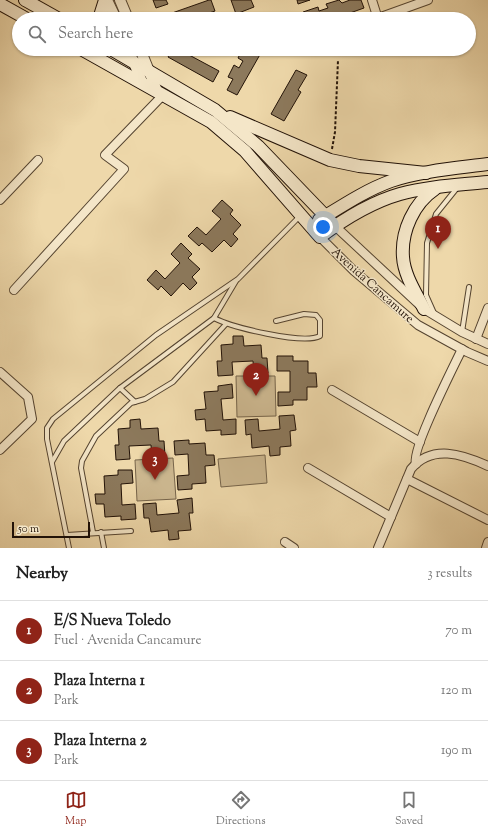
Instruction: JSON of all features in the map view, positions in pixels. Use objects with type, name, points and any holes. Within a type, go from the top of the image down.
[{"type":"main road","points":[[25,0],[46,12]]},
{"type":"main road","points":[[102,12],[106,0]]},
{"type":"main road","points":[[0,4],[14,12]]},
{"type":"main road","name":"Avenida Cancamure","points":[[93,56],[211,122],[245,151],[320,237]]},
{"type":"main road","name":"Avenida Cancamure","points":[[123,56],[215,110],[258,146],[335,226]]},
{"type":"main road","points":[[215,110],[297,147],[330,160],[359,166],[426,173]]},
{"type":"main road","points":[[310,225],[360,196],[392,181],[426,173],[488,164]]},
{"type":"main road","points":[[320,237],[335,226],[367,208],[400,194],[438,187],[488,182]]},
{"type":"main road","points":[[424,309],[408,276],[403,257],[404,244],[413,213],[423,197],[438,187]]},
{"type":"street","points":[[106,0],[112,12]]},
{"type":"street","points":[[120,0],[125,12]]},
{"type":"street","points":[[372,0],[376,12]]},
{"type":"street","points":[[395,12],[428,0]]},
{"type":"street","points":[[131,56],[143,84]]},
{"type":"street","points":[[14,290],[124,169],[105,155],[160,93],[143,56]]},
{"type":"street","points":[[0,200],[38,160]]},
{"type":"street","name":"Avenida Cancamure","points":[[335,226],[424,309],[462,332],[488,344]]},
{"type":"street","name":"Avenida Cancamure","points":[[320,237],[354,271],[418,325],[462,349],[488,361]]},
{"type":"street","points":[[476,339],[488,308]]},
{"type":"street","points":[[416,464],[414,457],[420,442],[462,349]]},
{"type":"street","points":[[0,372],[28,397],[32,420],[0,450]]},
{"type":"street","points":[[332,390],[420,442]]},
{"type":"street","points":[[378,548],[407,479],[416,464],[432,454],[445,452],[472,459],[488,466]]},
{"type":"street","points":[[308,468],[391,517]]},
{"type":"street","points":[[407,479],[488,520]]},
{"type":"street","points":[[285,542],[294,548]]},
{"type":"street","points":[[486,548],[488,542]]},
{"type":"lane","points":[[436,317],[426,295],[427,243],[436,214],[460,185]]},
{"type":"lane","points":[[69,548],[47,439],[47,428],[53,419],[156,334],[238,279],[301,215]]},
{"type":"lane","points":[[52,462],[64,441],[120,388],[214,318],[238,279]]},
{"type":"lane","points":[[462,332],[469,287]]},
{"type":"lane","points":[[214,318],[226,324],[240,326],[277,337],[320,336],[320,320],[316,314],[304,314],[276,321]]},
{"type":"lane","points":[[93,532],[81,468],[82,461],[96,436],[131,403],[145,398],[173,382],[226,324]]},
{"type":"lane","points":[[120,388],[135,402]]},
{"type":"lane","points":[[66,535],[93,532],[131,531]]},
{"type":"lane","points":[[101,532],[104,548]]},
{"type":"path","points":[[330,160],[335,132],[340,56]]},
{"type":"shaded area","points":[[236,376],[275,376],[276,416],[237,417]]},
{"type":"shaded area","points":[[265,455],[267,483],[221,487],[218,459]]},
{"type":"shaded area","points":[[173,458],[176,499],[137,501],[135,460]]},
{"type":"building","points":[[153,0],[166,0],[168,4],[156,8]]},
{"type":"building","points":[[209,0],[211,0],[215,11],[212,12],[175,12]]},
{"type":"building","points":[[231,0],[251,0],[254,7],[241,12],[235,12]]},
{"type":"building","points":[[297,0],[310,0],[298,4]]},
{"type":"building","points":[[339,0],[342,3],[350,0],[361,0],[364,8],[353,12],[303,12],[318,7],[319,11],[328,8],[326,4]]},
{"type":"building","points":[[191,56],[219,71],[213,82],[168,57]]},
{"type":"building","points":[[239,56],[259,56],[237,95],[227,90],[233,79],[228,77],[234,65],[239,68],[243,61],[238,58]]},
{"type":"building","points":[[296,70],[307,75],[298,90],[301,92],[284,121],[271,114]]},
{"type":"building","points":[[222,200],[233,210],[230,214],[241,225],[233,234],[238,239],[231,247],[224,240],[212,252],[202,243],[199,246],[188,236],[197,227],[206,235],[221,219],[212,211]]},
{"type":"building","points":[[181,243],[192,254],[188,258],[200,269],[192,277],[197,283],[190,290],[183,283],[171,296],[161,286],[158,290],[147,280],[156,270],[165,279],[180,263],[171,254]]},
{"type":"building","points":[[233,336],[243,336],[244,346],[261,345],[262,358],[267,358],[268,373],[254,373],[253,361],[232,362],[233,375],[218,376],[217,361],[222,361],[221,345],[233,344]]},
{"type":"building","points":[[277,356],[293,356],[293,361],[308,361],[308,373],[316,373],[317,387],[307,387],[307,400],[293,400],[293,405],[278,406],[278,392],[290,392],[290,371],[277,371]]},
{"type":"building","points":[[232,384],[233,398],[221,399],[223,420],[236,419],[236,434],[221,435],[221,430],[206,431],[205,419],[196,420],[195,410],[206,409],[204,392],[218,391],[218,386]]},
{"type":"building","points":[[294,415],[296,430],[290,431],[291,446],[280,447],[280,455],[270,456],[269,446],[252,448],[251,434],[246,435],[245,420],[258,419],[259,431],[280,429],[279,416]]},
{"type":"building","points":[[140,419],[141,429],[158,428],[159,441],[164,441],[165,456],[152,457],[151,445],[129,446],[130,459],[116,460],[115,445],[119,445],[118,429],[130,428],[130,420]]},
{"type":"building","points":[[189,440],[189,444],[205,443],[206,455],[214,455],[215,465],[205,466],[206,483],[192,484],[192,489],[178,490],[177,476],[189,475],[188,454],[175,455],[174,441]]},
{"type":"building","points":[[118,470],[132,470],[133,483],[121,484],[122,505],[135,504],[136,519],[121,520],[121,516],[105,517],[104,504],[96,504],[95,494],[105,494],[104,476],[118,475]]},
{"type":"building","points":[[192,498],[193,513],[189,513],[191,530],[178,531],[179,539],[169,540],[168,530],[151,532],[149,518],[144,518],[143,504],[156,503],[157,515],[179,513],[177,500]]},
{"type":"place","name":"E/S Nueva Toledo","points":[[438,249]]},
{"type":"place","name":"Plaza Interna 1","points":[[256,396]]},
{"type":"place","name":"Plaza Interna 2","points":[[155,480]]}]
